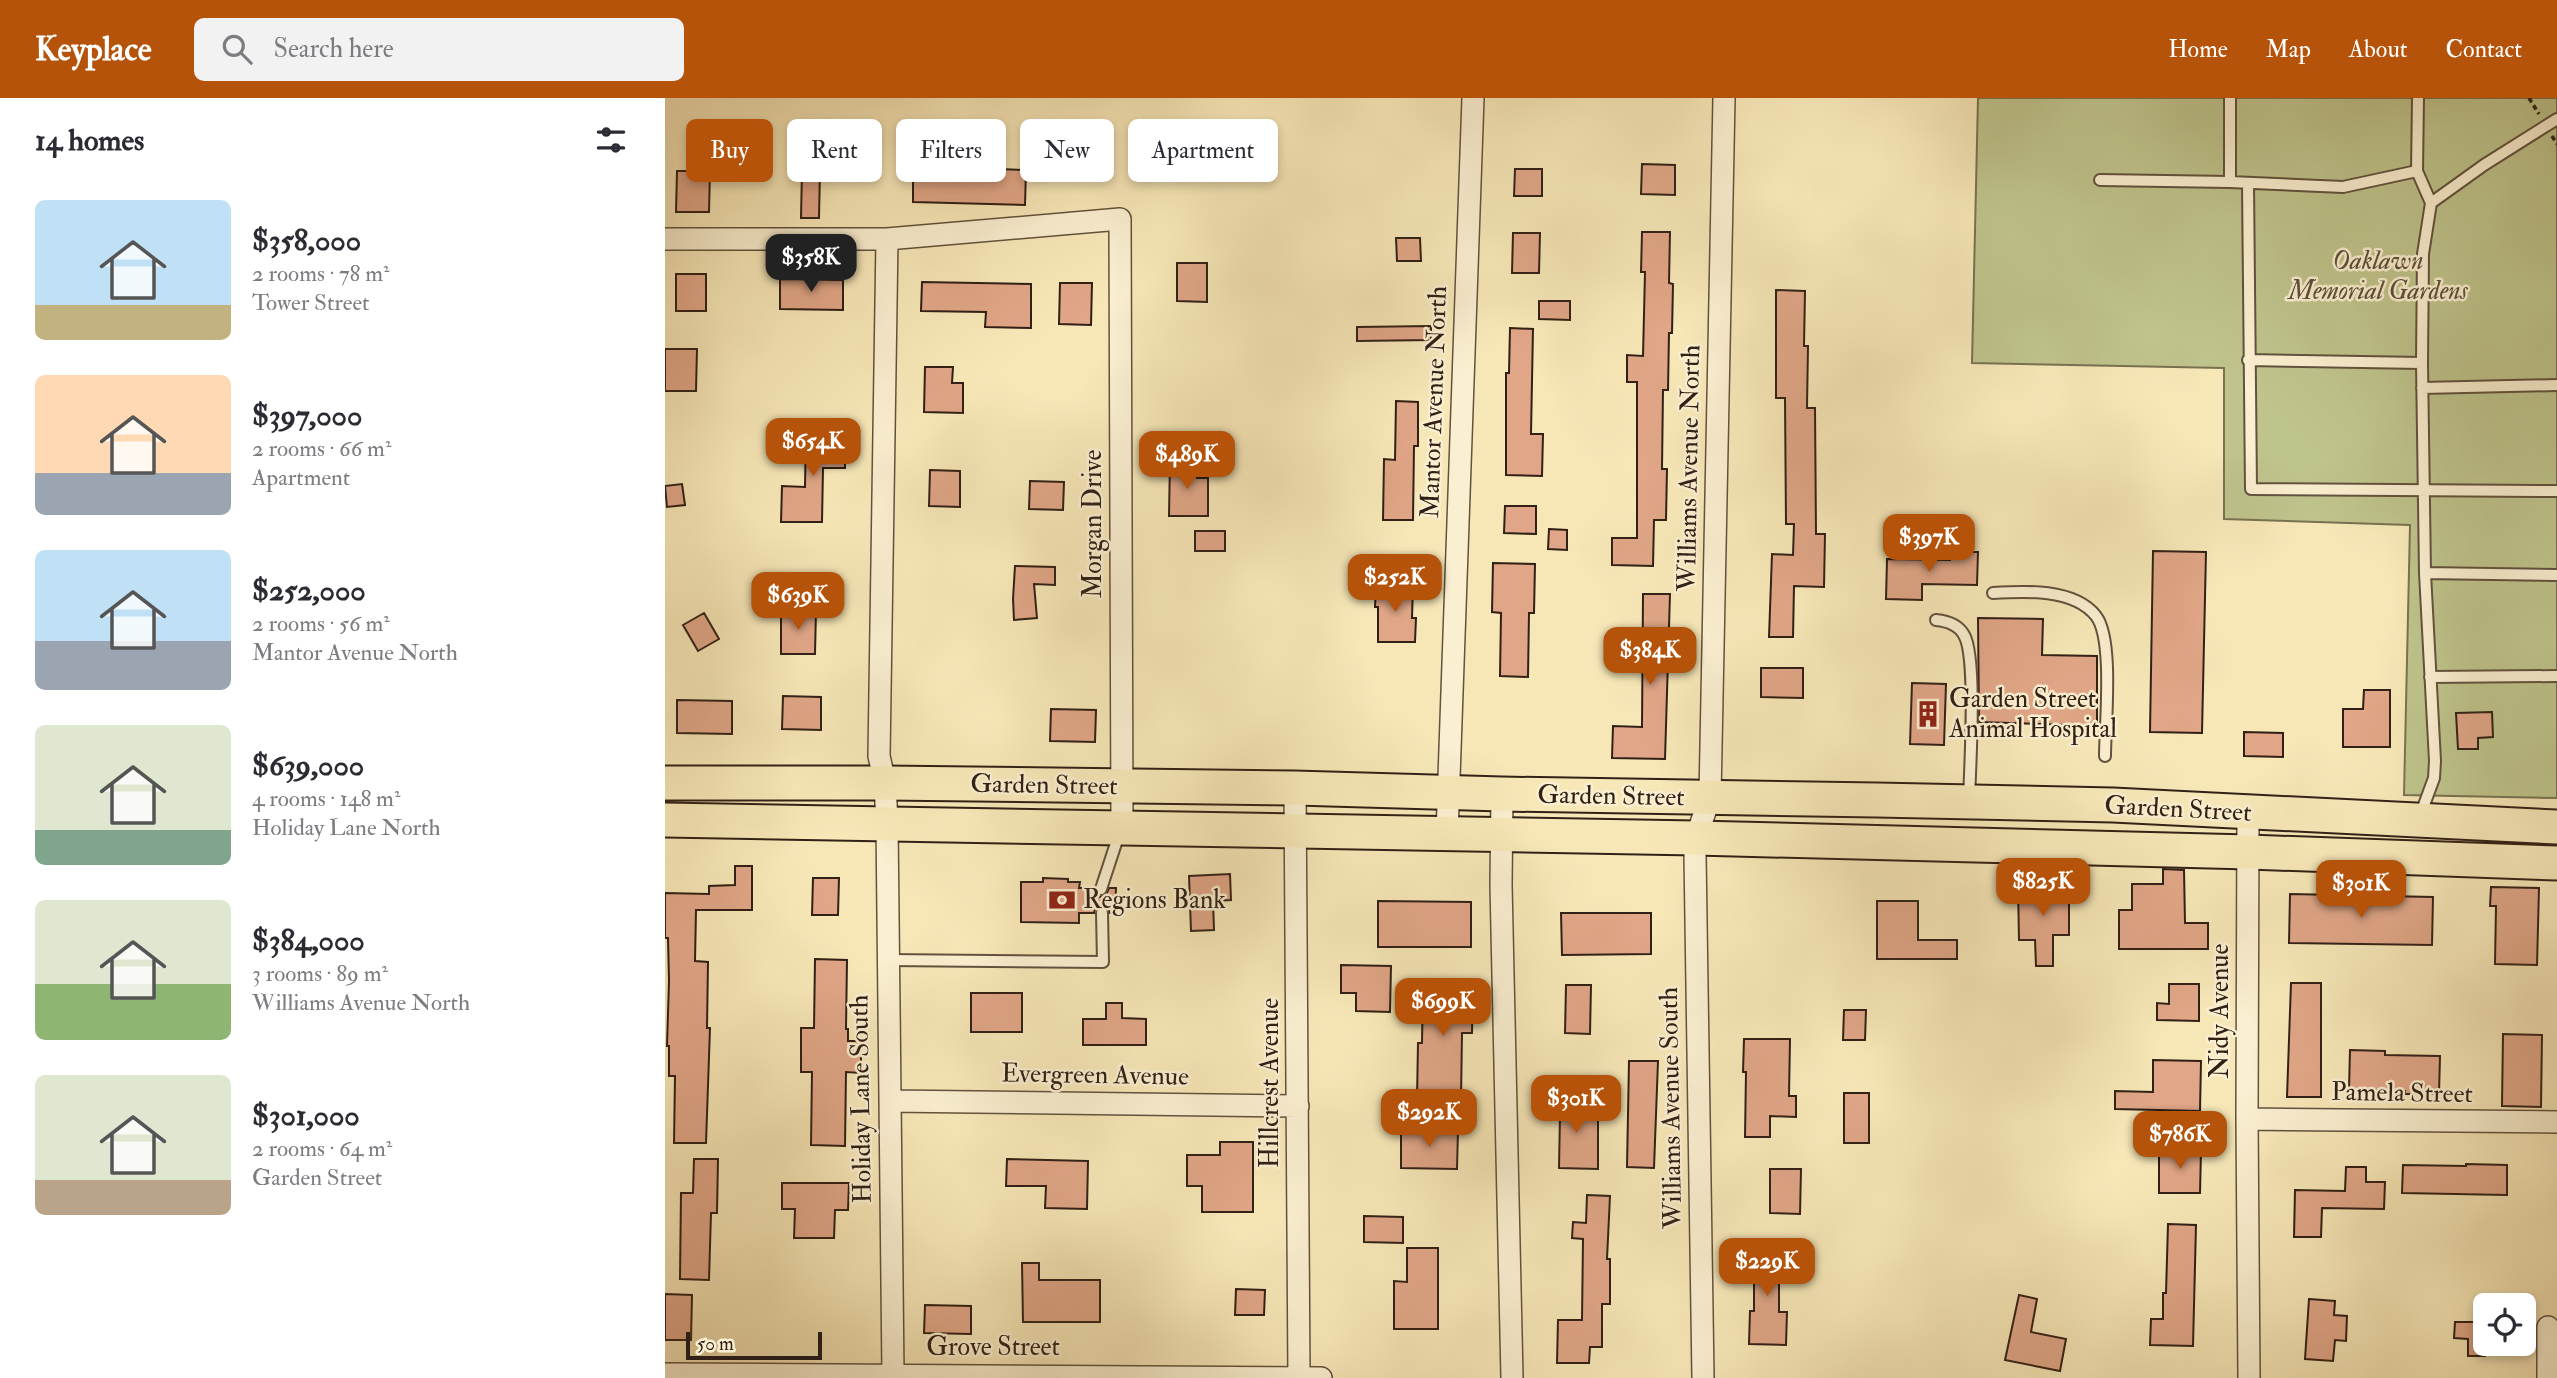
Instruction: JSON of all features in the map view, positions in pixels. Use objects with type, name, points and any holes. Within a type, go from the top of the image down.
[{"type":"main road","name":"Garden Street","points":[[665,783],[1295,788],[2113,805],[2557,827]]},
{"type":"main road","points":[[1877,800],[1894,824],[1894,843]]},
{"type":"main road","name":"Garden Street","points":[[665,820],[1696,838],[2557,863]]},
{"type":"street","name":"Mantor Avenue North","points":[[1447,834],[1473,98]]},
{"type":"street","name":"Williams Avenue North","points":[[1696,838],[1710,797],[1724,98]]},
{"type":"street","name":"Morgan Drive","points":[[887,239],[1120,219],[1122,828]]},
{"type":"street","points":[[665,239],[887,239]]},
{"type":"street","name":"Holiday Lane South","points":[[887,239],[879,756],[885,783],[887,823],[893,1375]]},
{"type":"street","name":"Hillcrest Avenue","points":[[1295,788],[1299,1378]]},
{"type":"street","points":[[1502,794],[1512,1378]]},
{"type":"street","name":"Nidy Avenue","points":[[2248,813],[2249,1378]]},
{"type":"street","points":[[2416,858],[2419,819]]},
{"type":"street","name":"Williams Avenue South","points":[[1696,838],[1703,1378]]},
{"type":"street","name":"Evergreen Avenue","points":[[890,1101],[1299,1106]]},
{"type":"street","name":"Pamela Street","points":[[2247,1119],[2557,1122]]},
{"type":"street","points":[[2548,1327],[2548,1378]]},
{"type":"street","name":"Grove Street","points":[[665,1374],[1321,1378]]},
{"type":"lane","points":[[2230,98],[2230,181]]},
{"type":"lane","points":[[2418,98],[2417,172],[2431,203],[2423,254],[2422,388],[2425,573],[2435,761],[2434,778],[2419,819]]},
{"type":"lane","points":[[2431,203],[2494,158],[2557,119]]},
{"type":"lane","points":[[2099,180],[2230,181],[2343,187],[2417,172]]},
{"type":"lane","points":[[2248,183],[2251,489],[2557,491]]},
{"type":"lane","points":[[2248,360],[2422,363]]},
{"type":"lane","points":[[2422,388],[2557,385]]},
{"type":"lane","points":[[2425,573],[2557,575]]},
{"type":"lane","points":[[1993,593],[2053,595],[2077,602],[2096,616],[2103,633],[2106,656],[2105,756]]},
{"type":"lane","points":[[1936,620],[1950,621],[1964,635],[1971,659],[1969,802]]},
{"type":"lane","points":[[2430,677],[2557,676]]},
{"type":"lane","points":[[1101,888],[1122,828]]},
{"type":"lane","points":[[887,960],[1103,962],[1102,913]]},
{"type":"green space","name":"Oaklawn Memorial Gardens","points":[[1978,98],[2557,98],[2557,798],[2404,795],[2410,525],[2224,519],[2224,368],[1972,363]]},
{"type":"building","points":[[1642,164],[1675,165],[1675,195],[1641,194]]},
{"type":"building","points":[[1006,169],[1020,170],[1020,182],[1026,182],[1025,205],[913,202],[913,182],[1006,182]]},
{"type":"building","points":[[1515,169],[1542,169],[1542,196],[1514,196]]},
{"type":"building","points":[[677,171],[686,171],[686,182],[710,182],[709,212],[676,212]]},
{"type":"building","points":[[802,182],[820,182],[819,218],[801,218]]},
{"type":"building","points":[[1642,232],[1670,232],[1672,333],[1669,333],[1668,390],[1663,390],[1662,469],[1667,469],[1666,520],[1654,520],[1653,566],[1612,565],[1612,538],[1637,538],[1637,382],[1627,382],[1627,355],[1643,356],[1645,272],[1641,272]]},
{"type":"building","points":[[1513,233],[1540,233],[1539,273],[1512,273]]},
{"type":"building","points":[[1396,238],[1420,238],[1421,261],[1397,261]]},
{"type":"building","points":[[1177,263],[1207,263],[1207,302],[1177,301]]},
{"type":"building","points":[[676,274],[706,274],[706,311],[676,311]]},
{"type":"building","points":[[780,279],[843,280],[843,310],[780,309]]},
{"type":"building","points":[[922,282],[1031,284],[1031,328],[985,327],[986,312],[921,311]]},
{"type":"building","points":[[1060,283],[1092,283],[1091,325],[1059,324]]},
{"type":"building","points":[[1776,290],[1805,291],[1807,408],[1815,408],[1816,534],[1825,534],[1824,587],[1794,586],[1793,637],[1769,637],[1772,554],[1793,555],[1794,524],[1786,524],[1785,398],[1776,398]]},
{"type":"building","points":[[1539,301],[1570,301],[1570,320],[1539,319]]},
{"type":"building","points":[[1431,326],[1431,340],[1357,341],[1357,327]]},
{"type":"building","points":[[1510,328],[1533,329],[1531,434],[1543,434],[1542,476],[1506,475],[1506,373],[1509,373]]},
{"type":"building","points":[[665,349],[697,349],[696,391],[665,391]]},
{"type":"building","points":[[925,367],[953,367],[952,383],[963,383],[963,413],[924,412]]},
{"type":"building","points":[[1396,401],[1418,402],[1418,446],[1414,446],[1413,520],[1383,520],[1384,459],[1395,460]]},
{"type":"building","points":[[806,432],[845,433],[845,468],[823,468],[822,522],[781,522],[782,486],[805,487]]},
{"type":"building","points":[[1170,461],[1197,462],[1197,478],[1208,478],[1208,516],[1169,516]]},
{"type":"building","points":[[930,470],[960,471],[960,507],[929,506]]},
{"type":"building","points":[[1030,481],[1064,482],[1063,510],[1029,509]]},
{"type":"building","points":[[682,484],[685,505],[667,507],[665,486]]},
{"type":"building","points":[[1505,506],[1536,506],[1536,534],[1504,533]]},
{"type":"building","points":[[1549,529],[1567,530],[1567,550],[1548,549]]},
{"type":"building","points":[[1195,531],[1225,531],[1225,551],[1195,551]]},
{"type":"building","points":[[2153,551],[2206,552],[2202,733],[2150,732]]},
{"type":"building","points":[[1950,552],[1978,552],[1977,585],[1922,584],[1922,600],[1886,599],[1887,559],[1950,560]]},
{"type":"building","points":[[1493,563],[1535,564],[1534,613],[1529,613],[1528,677],[1500,676],[1501,613],[1492,612]]},
{"type":"building","points":[[1015,566],[1055,567],[1055,585],[1034,584],[1037,618],[1014,620]]},
{"type":"building","points":[[1376,585],[1413,586],[1412,618],[1416,618],[1415,642],[1378,642]]},
{"type":"building","points":[[1643,594],[1670,594],[1665,759],[1612,758],[1613,726],[1642,727]]},
{"type":"building","points":[[781,609],[816,610],[815,654],[781,654]]},
{"type":"building","points":[[704,613],[719,639],[698,651],[683,625]]},
{"type":"building","points":[[1978,618],[2043,619],[2042,655],[2097,656],[2097,726],[1979,722]]},
{"type":"building","points":[[1761,668],[1803,668],[1803,698],[1761,697]]},
{"type":"building","name":"Garden Street Animal Hospital","points":[[1912,683],[1946,684],[1944,745],[1910,744]]},
{"type":"building","points":[[2364,690],[2390,690],[2390,747],[2343,747],[2343,709],[2363,709]]},
{"type":"building","points":[[783,696],[821,697],[821,730],[782,729]]},
{"type":"building","points":[[677,700],[732,701],[732,734],[677,733]]},
{"type":"building","points":[[1051,709],[1096,710],[1095,742],[1050,741]]},
{"type":"building","points":[[2492,712],[2493,737],[2478,738],[2478,749],[2458,749],[2456,713]]},
{"type":"building","points":[[2244,732],[2283,733],[2283,757],[2244,756]]},
{"type":"building","points":[[735,866],[752,866],[752,910],[696,910],[695,961],[708,962],[707,1028],[710,1028],[706,1143],[674,1143],[675,1076],[669,1076],[667,1046],[669,981],[665,893],[709,894],[709,886],[735,885]]},
{"type":"building","points":[[2163,869],[2184,870],[2185,923],[2208,923],[2208,949],[2119,949],[2119,910],[2132,910],[2132,884],[2163,884]]},
{"type":"building","points":[[1230,874],[1231,900],[1213,901],[1214,930],[1191,931],[1189,876]]},
{"type":"building","points":[[813,878],[839,878],[838,915],[812,915]]},
{"type":"building","points":[[1043,878],[1080,882],[1079,888],[1093,888],[1099,897],[1106,895],[1109,888],[1116,888],[1115,913],[1110,913],[1106,906],[1101,905],[1094,913],[1079,913],[1079,923],[1021,922],[1021,882],[1043,882]]},
{"type":"building","points":[[2018,886],[2069,886],[2069,935],[2053,935],[2053,966],[2036,966],[2035,940],[2019,940]]},
{"type":"building","points":[[2491,887],[2539,888],[2537,965],[2495,964],[2496,906],[2490,906]]},
{"type":"building","points":[[2290,894],[2433,897],[2432,945],[2289,943]]},
{"type":"building","points":[[1378,901],[1471,902],[1471,947],[1378,947]]},
{"type":"building","points":[[1877,901],[1918,901],[1918,940],[1957,940],[1957,959],[1877,959]]},
{"type":"building","points":[[1561,913],[1651,913],[1651,954],[1562,955]]},
{"type":"building","points":[[815,959],[847,960],[848,1041],[861,1041],[861,1073],[846,1072],[845,1146],[811,1145],[812,1072],[801,1072],[801,1028],[814,1028]]},
{"type":"building","points":[[1341,965],[1391,966],[1390,1012],[1356,1011],[1356,993],[1341,993]]},
{"type":"building","points":[[1423,980],[1473,981],[1472,1033],[1462,1033],[1461,1100],[1417,1099],[1418,1043],[1422,1043]]},
{"type":"building","points":[[2291,983],[2321,983],[2321,1097],[2287,1097]]},
{"type":"building","points":[[2169,984],[2199,984],[2199,1021],[2157,1020],[2157,1003],[2169,1004]]},
{"type":"building","points":[[1566,985],[1591,985],[1590,1034],[1565,1033]]},
{"type":"building","points":[[971,993],[1022,993],[1022,1032],[971,1032]]},
{"type":"building","points":[[1106,1003],[1122,1003],[1122,1018],[1146,1019],[1146,1045],[1083,1045],[1083,1019],[1106,1019]]},
{"type":"building","points":[[1844,1010],[1866,1010],[1865,1040],[1843,1040]]},
{"type":"building","points":[[2503,1034],[2542,1035],[2541,1107],[2502,1106]]},
{"type":"building","points":[[1744,1039],[1790,1039],[1789,1096],[1796,1096],[1796,1117],[1770,1116],[1770,1137],[1745,1137]]},
{"type":"building","points":[[2350,1050],[2385,1051],[2385,1055],[2440,1056],[2439,1094],[2349,1090]]},
{"type":"building","points":[[2153,1060],[2201,1061],[2200,1111],[2115,1109],[2115,1091],[2153,1092]]},
{"type":"building","points":[[1629,1061],[1658,1061],[1654,1168],[1627,1167]]},
{"type":"building","points":[[1557,1093],[1579,1093],[1578,1120],[1598,1120],[1598,1169],[1559,1168],[1560,1115],[1557,1115]]},
{"type":"building","points":[[1844,1093],[1869,1093],[1869,1143],[1844,1143]]},
{"type":"building","points":[[1401,1129],[1458,1130],[1457,1169],[1401,1168]]},
{"type":"building","points":[[1220,1142],[1253,1142],[1253,1212],[1202,1212],[1202,1186],[1187,1186],[1187,1155],[1220,1155]]},
{"type":"building","points":[[2159,1149],[2201,1150],[2200,1193],[2159,1193]]},
{"type":"building","points":[[694,1159],[718,1159],[717,1213],[711,1213],[709,1280],[680,1279],[681,1193],[693,1193]]},
{"type":"building","points":[[1007,1159],[1088,1161],[1087,1209],[1045,1208],[1046,1186],[1006,1186]]},
{"type":"building","points":[[2403,1165],[2507,1165],[2507,1195],[2402,1193]]},
{"type":"building","points":[[2346,1167],[2366,1167],[2366,1182],[2385,1182],[2384,1209],[2322,1208],[2321,1237],[2294,1237],[2295,1190],[2345,1191]]},
{"type":"building","points":[[1770,1169],[1801,1169],[1800,1214],[1770,1213]]},
{"type":"building","points":[[782,1183],[849,1183],[848,1210],[835,1210],[834,1238],[794,1238],[795,1209],[782,1209]]},
{"type":"building","points":[[1587,1195],[1610,1196],[1607,1259],[1610,1259],[1610,1304],[1602,1304],[1602,1347],[1590,1347],[1589,1363],[1557,1363],[1558,1320],[1582,1320],[1583,1239],[1572,1238],[1573,1222],[1586,1223]]},
{"type":"building","points":[[1364,1216],[1403,1217],[1403,1243],[1364,1242]]},
{"type":"building","points":[[2168,1224],[2196,1225],[2193,1346],[2150,1345],[2151,1319],[2163,1319]]},
{"type":"building","points":[[1754,1243],[1779,1243],[1779,1312],[1787,1312],[1786,1345],[1749,1344],[1750,1311],[1754,1311]]},
{"type":"building","points":[[1407,1248],[1438,1248],[1438,1329],[1394,1329],[1394,1281],[1407,1282]]},
{"type":"building","points":[[1022,1263],[1039,1263],[1039,1280],[1100,1280],[1100,1322],[1023,1322]]},
{"type":"building","points":[[1236,1289],[1265,1290],[1264,1315],[1235,1315]]},
{"type":"building","points":[[665,1294],[692,1295],[691,1340],[665,1340]]},
{"type":"building","points":[[2019,1295],[2037,1299],[2031,1332],[2066,1339],[2060,1371],[2005,1360]]},
{"type":"building","points":[[2309,1299],[2335,1301],[2334,1315],[2347,1316],[2346,1341],[2335,1340],[2333,1361],[2305,1359]]},
{"type":"building","points":[[925,1305],[971,1306],[971,1334],[924,1333]]},
{"type":"building","points":[[2455,1322],[2473,1322],[2473,1356],[2468,1356],[2468,1339],[2454,1338]]},
{"type":"place","name":"Garden Street Animal Hospital","points":[[1928,714]]},
{"type":"place","name":"Regions Bank","points":[[1062,900]]}]
